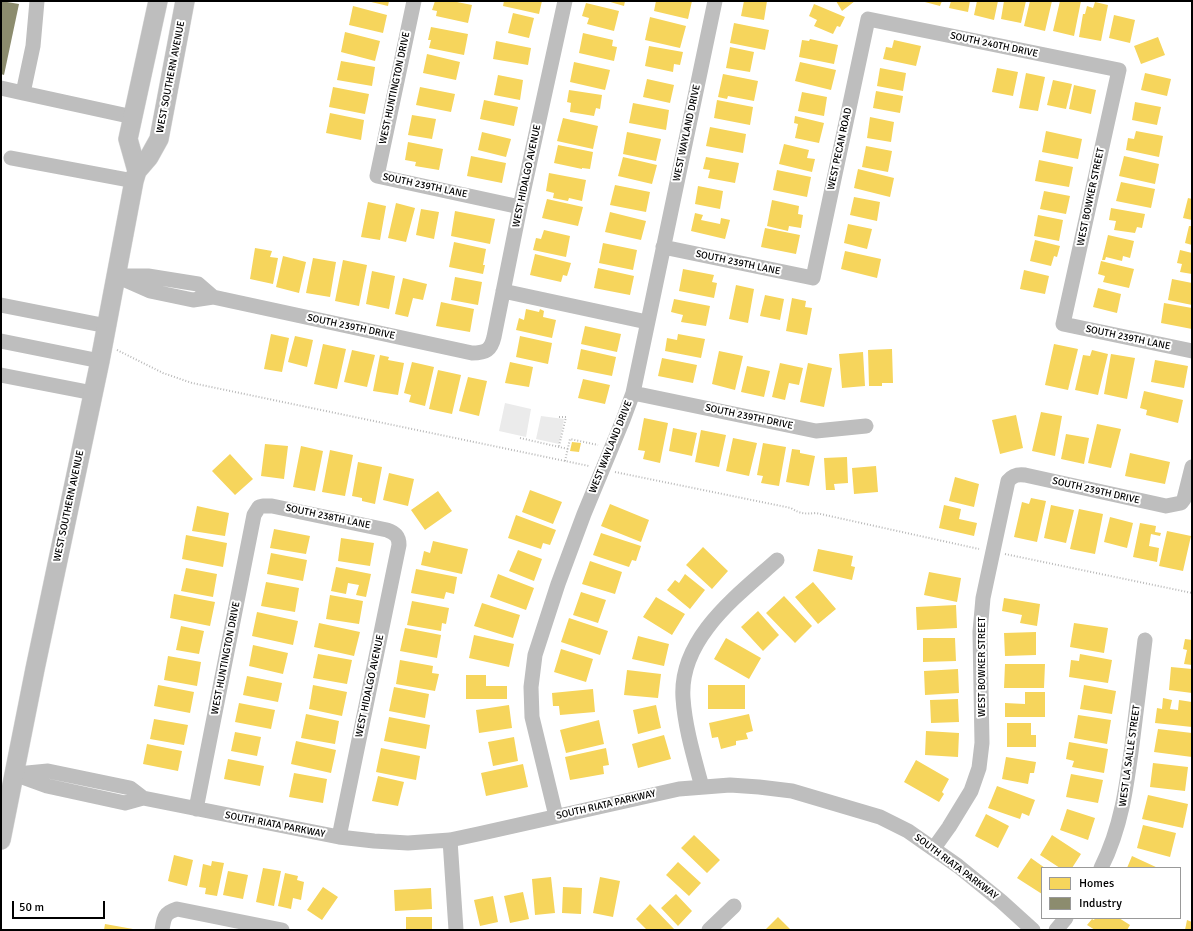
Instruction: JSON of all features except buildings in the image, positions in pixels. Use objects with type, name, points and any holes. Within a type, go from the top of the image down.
[{"type":"main road","name":"WEST SOUTHERN AVENUE","points":[[1,840],[36,661],[107,326],[135,176],[128,139],[158,1]]},
{"type":"main road","name":"WEST SOUTHERN AVENUE","points":[[135,176],[149,157],[159,139],[185,1]]},
{"type":"street","points":[[23,93],[33,46],[37,1]]},
{"type":"street","name":"WEST HUNTINGTON DRIVE","points":[[377,176],[414,1]]},
{"type":"street","name":"WEST HIDALGO AVENUE","points":[[488,351],[492,345],[494,337],[520,207],[565,1]]},
{"type":"street","name":"WEST WAYLAND DRIVE","points":[[556,816],[532,717],[530,686],[535,654],[558,584],[598,479],[633,394],[715,1]]},
{"type":"street","name":"SOUTH 240TH DRIVE","points":[[868,19],[1119,70]]},
{"type":"street","name":"WEST PECAN ROAD","points":[[813,278],[868,19]]},
{"type":"street","name":"WEST BOWKER STREET","points":[[1063,324],[1119,70]]},
{"type":"street","points":[[1,88],[133,116]]},
{"type":"street","points":[[11,158],[135,176]]},
{"type":"street","name":"SOUTH 239TH LANE","points":[[377,176],[520,207]]},
{"type":"street","name":"SOUTH 239TH LANE","points":[[663,247],[813,278]]},
{"type":"street","name":"SOUTH 239TH DRIVE","points":[[116,276],[150,291],[193,300],[213,296],[472,353],[488,351]]},
{"type":"street","points":[[503,291],[647,322]]},
{"type":"street","points":[[1,305],[107,326]]},
{"type":"street","name":"SOUTH 239TH LANE","points":[[1063,324],[1192,351]]},
{"type":"street","points":[[1,341],[102,352]]},
{"type":"street","points":[[1,375],[93,393]]},
{"type":"street","name":"SOUTH 239TH DRIVE","points":[[633,394],[816,431],[866,426]]},
{"type":"street","name":"SOUTH 239TH DRIVE","points":[[1012,477],[1018,474],[1025,475],[1166,506],[1181,503],[1184,499],[1187,492],[1192,467]]},
{"type":"street","name":"WEST BOWKER STREET","points":[[934,848],[971,791],[979,768],[982,743],[980,632],[983,598],[1006,487],[1008,481],[1012,477]]},
{"type":"street","name":"SOUTH 238TH LANE","points":[[258,507],[272,506],[386,530],[397,535]]},
{"type":"street","name":"WEST HUNTINGTON DRIVE","points":[[196,809],[254,515],[258,507]]},
{"type":"street","name":"WEST HIDALGO AVENUE","points":[[339,838],[399,545],[397,535]]},
{"type":"street","points":[[702,787],[689,736],[683,697],[684,677],[690,658],[700,637],[731,601],[777,560]]},
{"type":"street","name":"WEST LA SALLE STREET","points":[[1102,867],[1110,850],[1120,820],[1126,789],[1145,640]]},
{"type":"street","name":"SOUTH RIATA PARKWAY","points":[[14,774],[48,771],[130,788],[142,798],[339,838],[408,843],[450,840],[679,789],[730,785],[792,791],[880,817],[908,831],[934,848],[1001,901],[1033,930]]},
{"type":"street","points":[[450,840],[456,930]]},
{"type":"street","points":[[709,930],[734,906]]},
{"type":"street","points":[[162,930],[166,915],[170,911],[177,909],[282,930]]},
{"type":"street","points":[[1056,930],[1065,919]]},
{"type":"path","points":[[102,352],[130,355],[163,373],[192,383],[565,461],[598,479],[791,508],[798,513],[816,513],[991,562],[1192,593]]},
{"type":"path","points":[[559,417],[566,417],[559,447]]},
{"type":"path","points":[[520,438],[568,449]]},
{"type":"path","points":[[565,461],[570,439],[611,448]]},
{"type":"shaded area","points":[[505,403],[531,409],[526,437],[499,431]]},
{"type":"shaded area","points":[[541,416],[564,419],[559,444],[536,439]]}]
